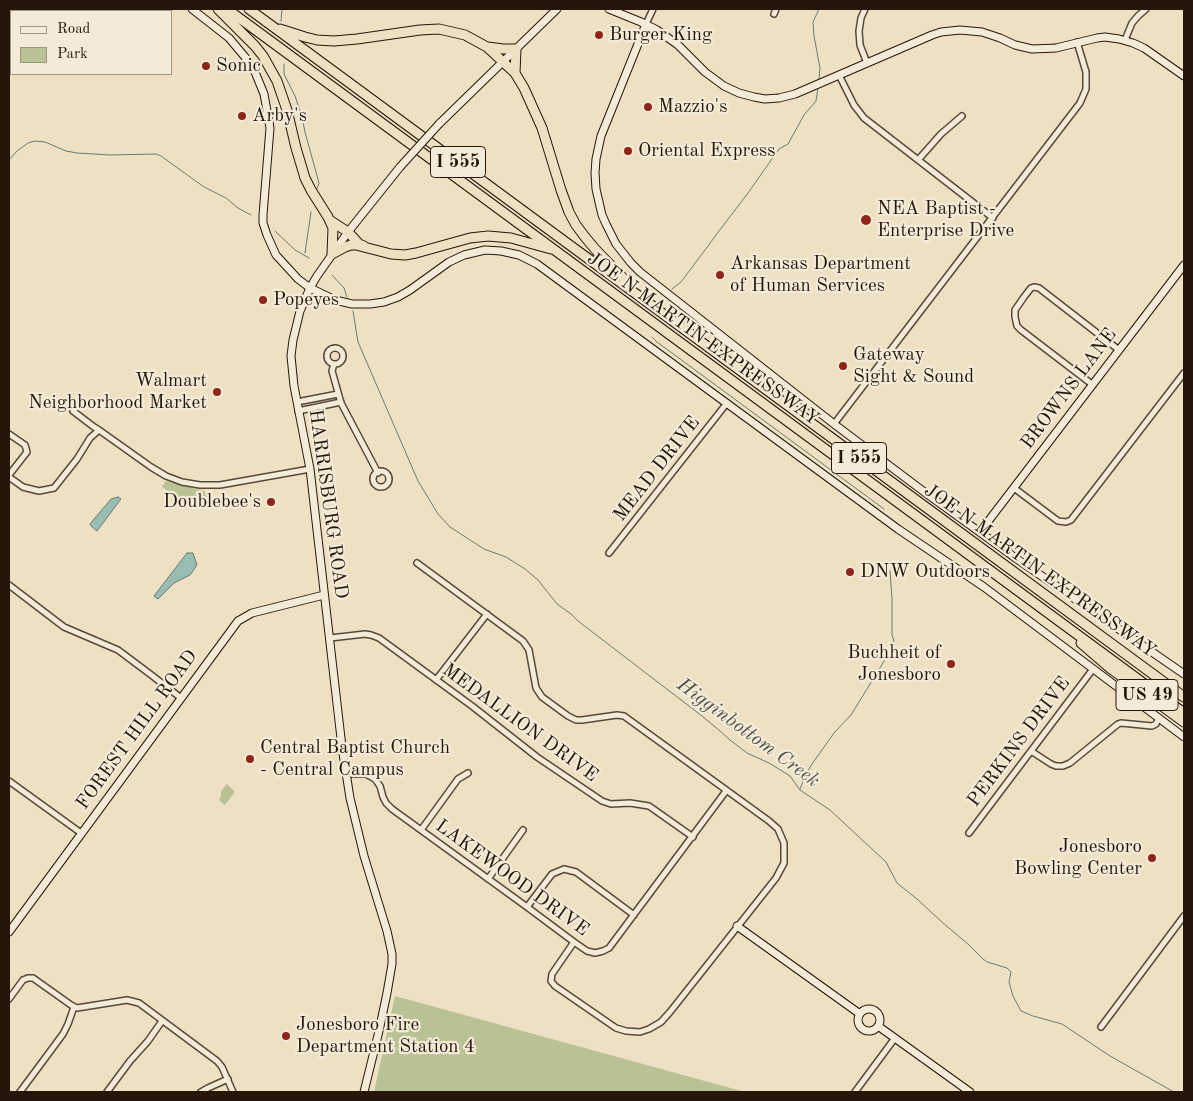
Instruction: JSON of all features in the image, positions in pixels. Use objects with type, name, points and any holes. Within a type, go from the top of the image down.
[{"type":"highway","points":[[218,9],[254,46],[269,66],[282,94],[305,178],[333,228],[332,254],[351,245],[364,246]]},
{"type":"highway","name":"JOE N MARTIN EXPRESSWAY","points":[[227,9],[1184,713]]},
{"type":"highway","name":"JOE N MARTIN EXPRESSWAY","points":[[249,9],[1166,684],[1184,695]]},
{"type":"highway","points":[[273,27],[317,40],[334,41],[440,29],[465,35],[487,47],[514,73],[528,95],[542,128],[569,212],[576,225],[584,237],[642,298]]},
{"type":"highway","points":[[487,47],[516,49],[514,73]]},
{"type":"highway","points":[[328,217],[348,232],[359,244],[385,253],[405,254],[470,238],[494,236],[522,240],[556,251]]},
{"type":"highway","name":"US 49","points":[[1047,612],[1090,652],[1184,722]]},
{"type":"street","points":[[192,9],[228,38],[255,72],[264,94],[270,128],[262,215],[263,223],[276,254],[298,279],[310,288],[335,300],[352,304],[370,304],[384,302],[410,290],[449,262],[464,255],[485,250],[501,250],[519,255],[537,264],[898,529],[978,583],[1184,736]]},
{"type":"street","name":"HARRISBURG ROAD","points":[[364,1092],[389,986],[392,954],[388,931],[362,848],[346,774],[310,469],[292,372],[293,340],[300,311],[310,288],[348,232],[420,143],[557,9]]},
{"type":"street","points":[[609,9],[646,24],[666,36],[724,86],[744,95],[765,98],[787,96],[932,35],[960,30],[982,32],[1015,45],[1032,49],[1056,48],[1077,42],[1105,38],[1125,40],[1144,48],[1184,76]]},
{"type":"street","points":[[653,9],[611,110],[597,154],[595,173],[596,189],[602,215],[616,244],[631,263],[834,424],[980,532],[1184,674]]},
{"type":"street","points":[[865,9],[859,31],[860,45],[867,63]]},
{"type":"street","points":[[1125,40],[1132,23],[1146,9]]},
{"type":"street","points":[[834,424],[1083,99],[1086,72],[1077,42]]},
{"type":"street","points":[[839,75],[854,105],[864,118],[993,218]]},
{"type":"street","points":[[918,160],[941,134],[962,116]]},
{"type":"street","name":"BROWNS LANE","points":[[980,532],[1184,265]]},
{"type":"street","points":[[1093,385],[1017,326],[1015,310],[1024,297],[1031,288],[1039,288],[1119,350]]},
{"type":"street","points":[[334,364],[332,371],[341,402],[378,472]]},
{"type":"street","points":[[1014,488],[1058,521],[1066,522],[1071,520],[1182,381],[1184,373]]},
{"type":"street","points":[[297,402],[338,394]]},
{"type":"street","points":[[298,411],[341,402]]},
{"type":"street","name":"MEAD DRIVE","points":[[609,553],[727,404]]},
{"type":"street","points":[[72,411],[160,473],[189,484],[220,485],[310,469]]},
{"type":"street","points":[[9,434],[25,445],[27,452],[9,476],[23,487],[39,491],[54,488],[90,438],[99,430]]},
{"type":"street","points":[[417,563],[520,638],[530,656],[536,688],[542,697],[576,720],[617,715],[624,716],[769,821],[778,829],[784,843],[784,862],[776,878],[661,1022],[649,1029],[640,1032],[616,1028],[555,986],[551,980],[552,974],[574,942]]},
{"type":"street","points":[[9,585],[64,627],[118,650],[181,698]]},
{"type":"street","name":"FOREST HILL ROAD","points":[[9,932],[238,621],[252,613],[324,595]]},
{"type":"street","points":[[436,680],[487,614]]},
{"type":"street","name":"MEDALLION DRIVE","points":[[330,638],[365,634],[380,638],[537,757],[602,801],[611,804],[630,803],[649,806],[693,837]]},
{"type":"street","name":"PERKINS DRIVE","points":[[968,833],[1093,669]]},
{"type":"street","points":[[1031,751],[1051,764],[1063,766],[1070,763],[1121,723],[1152,726],[1156,724],[1159,718]]},
{"type":"street","points":[[421,830],[458,778],[468,773]]},
{"type":"street","name":"LAKEWOOD DRIVE","points":[[346,774],[366,774],[375,779],[389,806],[574,942],[587,951],[595,953],[609,948],[726,791]]},
{"type":"street","points":[[9,781],[81,833]]},
{"type":"street","points":[[488,879],[523,830]]},
{"type":"street","points":[[527,907],[552,874],[564,869],[576,872],[634,915]]},
{"type":"street","points":[[1101,1027],[1184,916]]},
{"type":"street","points":[[737,926],[860,1014]]},
{"type":"street","points":[[27,970],[28,978]]},
{"type":"street","points":[[9,999],[23,980],[33,978],[74,1007],[80,1008],[120,1000],[131,1000],[142,1004],[217,1061],[222,1066],[233,1092]]},
{"type":"street","points":[[20,1092],[63,1034],[74,1007]]},
{"type":"street","points":[[867,1010],[874,1011],[879,1016],[878,1026],[871,1031],[864,1030],[858,1021],[860,1014],[867,1010]]},
{"type":"street","points":[[107,1092],[130,1061],[148,1042],[162,1020]]},
{"type":"street","points":[[878,1026],[970,1092]]},
{"type":"street","points":[[855,1092],[895,1038]]},
{"type":"street","points":[[201,1092],[228,1080]]},
{"type":"green space","points":[[166,481],[212,493],[212,498],[180,499],[162,487]]},
{"type":"green space","points":[[227,784],[235,792],[225,805],[219,800],[221,791]]},
{"type":"green space","points":[[395,996],[745,1092],[374,1092]]},
{"type":"water","points":[[118,497],[121,499],[97,531],[90,524],[111,499]]},
{"type":"water","points":[[187,553],[193,553],[197,565],[190,575],[174,583],[158,599],[154,596]]},
{"type":"waterway","name":"Higginbottom Creek","points":[[281,21],[282,9]]},
{"type":"waterway","points":[[819,9],[813,22],[820,68],[819,79]]},
{"type":"waterway","name":"Higginbottom Creek","points":[[284,64],[284,74],[295,96],[302,117],[319,183],[317,189]]},
{"type":"waterway","points":[[672,289],[681,282],[779,149],[788,144],[804,115],[816,101],[818,88]]},
{"type":"waterway","points":[[9,160],[17,151],[28,143],[35,141],[45,142],[66,151],[77,153],[110,155],[156,154],[204,187],[226,198],[238,208],[251,215]]},
{"type":"waterway","name":"Higginbottom Creek","points":[[305,253],[311,212]]},
{"type":"waterway","points":[[275,231],[295,250],[309,258]]},
{"type":"waterway","name":"Higginbottom Creek","points":[[332,275],[344,288],[347,297]]},
{"type":"waterway","name":"Higginbottom Creek","points":[[353,311],[358,342],[418,481],[438,514],[450,527],[484,549],[506,557],[525,569],[538,580],[557,604],[702,716],[730,740],[747,753],[769,763],[790,776],[800,790],[830,810],[886,862],[897,883],[983,959],[1007,968],[1011,972],[1009,982],[1013,996],[1021,1011],[1062,1024],[1110,1056],[1174,1092]]},
{"type":"waterway","points":[[652,337],[884,509]]},
{"type":"waterway","points":[[800,789],[812,764],[834,733],[851,715],[886,658],[894,641],[892,635],[890,571]]},
{"type":"place","name":"Burger King","points":[[599,35]]},
{"type":"place","name":"Sonic","points":[[206,66]]},
{"type":"place","name":"Mazzio's","points":[[648,107]]},
{"type":"place","name":"Arby's","points":[[242,116]]},
{"type":"place","name":"Oriental Express","points":[[628,151]]},
{"type":"place","name":"NEA Baptist - Enterprise Drive","points":[[866,220]]},
{"type":"place","name":"Arkansas Department of Human Services","points":[[720,275]]},
{"type":"place","name":"Popeyes","points":[[263,300]]},
{"type":"place","name":"Gateway Sight & Sound","points":[[843,366]]},
{"type":"place","name":"Walmart Neighborhood Market","points":[[217,392]]},
{"type":"place","name":"Doublebee's","points":[[271,502]]},
{"type":"place","name":"DNW Outdoors","points":[[850,572]]},
{"type":"place","name":"Buchheit of Jonesboro","points":[[951,664]]},
{"type":"place","name":"Central Baptist Church - Central Campus","points":[[250,759]]},
{"type":"place","name":"Jonesboro Bowling Center","points":[[1152,858]]},
{"type":"place","name":"Jonesboro Fire Department Station 4","points":[[286,1036]]}]
